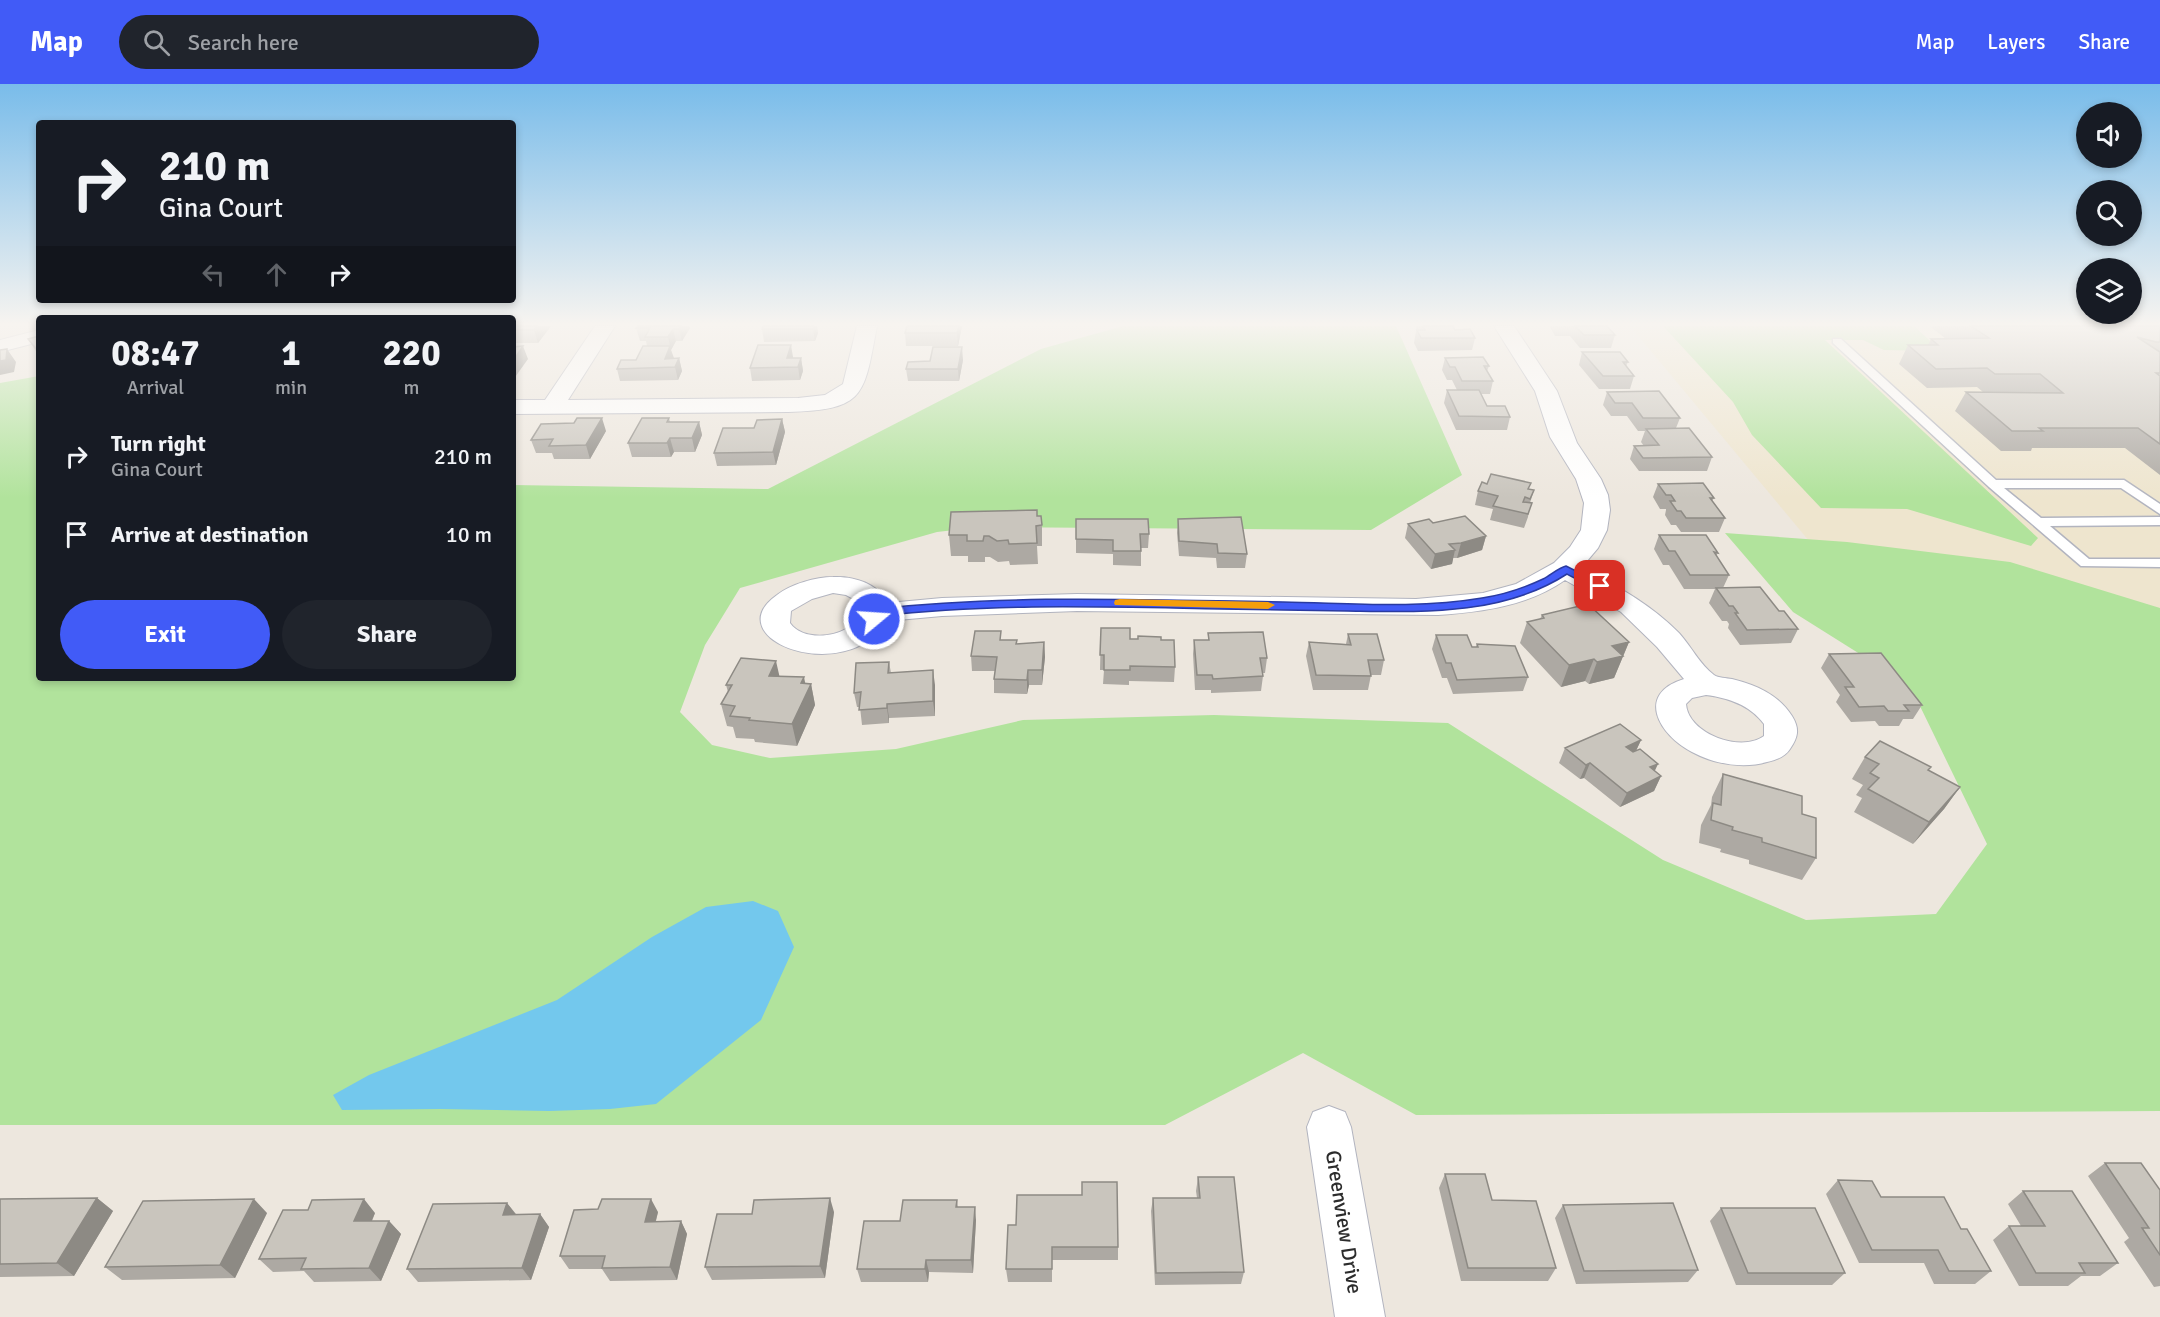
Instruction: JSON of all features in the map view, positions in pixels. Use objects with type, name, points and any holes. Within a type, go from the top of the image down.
[{"type":"street","points":[[552,407],[567,384]]},
{"type":"street","points":[[516,407],[804,404],[838,397],[854,384]]},
{"type":"street","points":[[875,613],[933,606],[1011,602],[1381,608],[1450,606],[1485,602],[1518,593],[1548,581],[1566,569],[1583,550],[1594,531],[1597,501],[1589,481],[1563,439],[1547,393],[1541,384]]},
{"type":"street","points":[[1566,569],[1600,586],[1631,606],[1668,640],[1706,685]]},
{"type":"street","name":"Greenview Drive","points":[[1329,1127],[1360,1317]]},
{"type":"lane","points":[[1884,384],[1994,484],[2086,563],[2160,563]]},
{"type":"lane","points":[[1994,484],[2124,484],[2160,510]]},
{"type":"lane","points":[[2037,522],[2160,521]]},
{"type":"shaded area","points":[[1678,384],[2160,384],[2160,960]]},
{"type":"green space","points":[[0,384],[36,384],[36,681],[516,681],[516,485],[768,489],[974,384],[1421,384],[1462,475],[1371,530],[981,527],[937,532],[740,588],[705,645],[680,712],[712,745],[770,758],[896,749],[1023,720],[1214,715],[1448,723],[1663,860],[1806,920],[1936,914],[1987,844],[1918,702],[1871,661],[1793,612],[1725,533],[1847,542],[2010,562],[2160,608],[2160,1111],[1416,1115],[1303,1053],[1165,1125],[0,1125]]},
{"type":"green space","points":[[1716,384],[1872,384],[2038,538],[2031,546],[1907,509],[1821,508],[1752,435],[1733,402]]},
{"type":"water","points":[[753,901],[778,911],[794,947],[761,1020],[656,1104],[610,1109],[549,1111],[342,1110],[333,1095],[369,1075],[557,1000],[652,937],[706,907]]},
{"type":"building","points":[[2052,384],[2160,384],[2160,444],[2138,428],[2039,428],[2043,431],[2012,431],[1966,392],[2063,393]]},
{"type":"building","points":[[1447,390],[1479,390],[1487,406],[1505,406],[1510,417],[1459,416]]},
{"type":"building","points":[[1659,391],[1680,418],[1643,418],[1632,403],[1615,403],[1607,392]]},
{"type":"building","points":[[577,418],[602,418],[586,445],[549,446],[553,439],[531,440],[541,424],[574,423]]},
{"type":"building","points":[[642,418],[669,418],[667,422],[699,422],[692,438],[670,438],[667,443],[628,443]]},
{"type":"building","points":[[782,419],[773,452],[714,453],[723,428],[754,428],[757,420]]},
{"type":"building","points":[[1689,428],[1712,457],[1643,458],[1634,446],[1659,445],[1646,429]]},
{"type":"building","points":[[1491,474],[1531,483],[1528,489],[1534,490],[1530,499],[1525,497],[1523,502],[1532,503],[1528,514],[1493,506],[1498,496],[1478,491],[1482,482],[1487,484]]},
{"type":"building","points":[[1703,483],[1714,498],[1710,498],[1725,518],[1686,518],[1670,501],[1675,501],[1671,495],[1666,495],[1658,484]]},
{"type":"building","points":[[1037,510],[1037,516],[1041,516],[1042,525],[1036,526],[1037,543],[1009,544],[1008,540],[997,541],[989,536],[984,536],[983,541],[967,541],[967,535],[949,535],[951,512]]},
{"type":"building","points":[[1465,516],[1486,536],[1449,544],[1455,550],[1435,554],[1408,524],[1429,519],[1433,523]]},
{"type":"building","points":[[1241,517],[1247,554],[1218,553],[1217,544],[1179,541],[1178,519]]},
{"type":"building","points":[[1076,519],[1148,519],[1149,534],[1140,534],[1141,551],[1113,551],[1113,540],[1076,539]]},
{"type":"building","points":[[1659,535],[1706,535],[1729,575],[1690,575],[1675,551],[1669,551]]},
{"type":"building","points":[[1760,587],[1779,611],[1784,611],[1798,629],[1747,630],[1733,606],[1729,606],[1716,588]]},
{"type":"building","points":[[1588,604],[1629,642],[1612,646],[1623,656],[1597,662],[1594,659],[1569,665],[1527,622],[1544,618],[1542,615]]},
{"type":"building","points":[[1101,628],[1130,628],[1130,639],[1138,639],[1138,636],[1174,640],[1175,667],[1130,666],[1130,670],[1104,670],[1104,655],[1100,655]]},
{"type":"building","points":[[975,631],[1001,631],[1000,640],[1017,640],[1016,644],[1044,642],[1042,670],[1028,670],[1027,680],[994,679],[997,657],[971,656]]},
{"type":"building","points":[[1263,632],[1267,658],[1260,658],[1263,676],[1213,679],[1212,675],[1197,675],[1194,640],[1209,640],[1208,633]]},
{"type":"building","points":[[1348,634],[1377,634],[1384,660],[1368,660],[1371,676],[1316,675],[1309,642],[1351,645]]},
{"type":"building","points":[[1436,635],[1467,635],[1472,647],[1478,647],[1477,644],[1515,646],[1528,677],[1457,680],[1451,663],[1446,663]]},
{"type":"building","points":[[1881,653],[1922,705],[1904,705],[1909,711],[1888,711],[1884,706],[1859,707],[1845,687],[1854,687],[1829,654]]},
{"type":"building","points":[[741,658],[776,661],[769,676],[804,677],[801,683],[811,684],[792,724],[730,716],[735,706],[721,704],[732,685],[726,685]]},
{"type":"building","points":[[889,662],[888,673],[933,670],[933,701],[887,704],[887,708],[859,710],[861,692],[854,693],[856,663]]},
{"type":"building","points":[[1620,724],[1641,740],[1626,747],[1633,752],[1640,749],[1658,764],[1650,767],[1661,776],[1627,793],[1590,763],[1586,765],[1565,748]]},
{"type":"building","points":[[1880,741],[1931,767],[1928,770],[1960,787],[1929,822],[1868,789],[1879,778],[1870,773],[1879,764],[1865,757]]},
{"type":"building","points":[[1723,774],[1802,796],[1802,814],[1816,818],[1816,858],[1762,842],[1762,838],[1732,830],[1733,827],[1711,820],[1713,803],[1721,805]]},
{"type":"building","points":[[2105,1163],[2141,1163],[2160,1190],[2160,1255],[2142,1228],[2149,1228]]},
{"type":"building","points":[[1445,1174],[1485,1174],[1492,1200],[1536,1201],[1556,1268],[1468,1268]]},
{"type":"building","points":[[1198,1177],[1234,1177],[1244,1272],[1156,1273],[1153,1198],[1200,1198]]},
{"type":"building","points":[[1838,1180],[1872,1181],[1881,1197],[1944,1197],[1961,1229],[1967,1229],[1991,1271],[1949,1271],[1938,1250],[1872,1250]]},
{"type":"building","points":[[1082,1182],[1117,1182],[1118,1247],[1052,1247],[1052,1269],[1006,1269],[1008,1225],[1016,1225],[1017,1195],[1082,1195]]},
{"type":"building","points":[[2023,1191],[2072,1191],[2118,1263],[2079,1263],[2085,1273],[2036,1273],[2009,1226],[2045,1226]]},
{"type":"building","points":[[97,1198],[57,1263],[0,1264],[0,1199]]},
{"type":"building","points":[[830,1198],[820,1266],[705,1267],[717,1214],[752,1214],[754,1200]]},
{"type":"building","points":[[254,1199],[220,1265],[105,1267],[143,1201]]},
{"type":"building","points":[[364,1199],[354,1221],[389,1221],[369,1268],[301,1269],[306,1258],[259,1259],[283,1210],[308,1210],[312,1200]]},
{"type":"building","points":[[602,1199],[651,1199],[645,1222],[681,1221],[670,1267],[602,1268],[605,1256],[560,1256],[574,1210],[598,1209]]},
{"type":"building","points":[[903,1200],[957,1200],[956,1207],[975,1207],[971,1260],[926,1260],[925,1269],[857,1269],[864,1221],[900,1221]]},
{"type":"building","points":[[507,1203],[503,1215],[540,1214],[522,1268],[407,1269],[433,1204]]},
{"type":"building","points":[[1673,1203],[1698,1270],[1584,1271],[1563,1205]]},
{"type":"building","points":[[1721,1208],[1815,1208],[1845,1273],[1748,1273]]},
{"type":"slow traffic","points":[[1120,603],[1268,605]]},
{"type":"route","points":[[874,619],[875,613],[933,606],[1011,602],[1381,608],[1468,605],[1534,588],[1566,569],[1600,586]]}]
